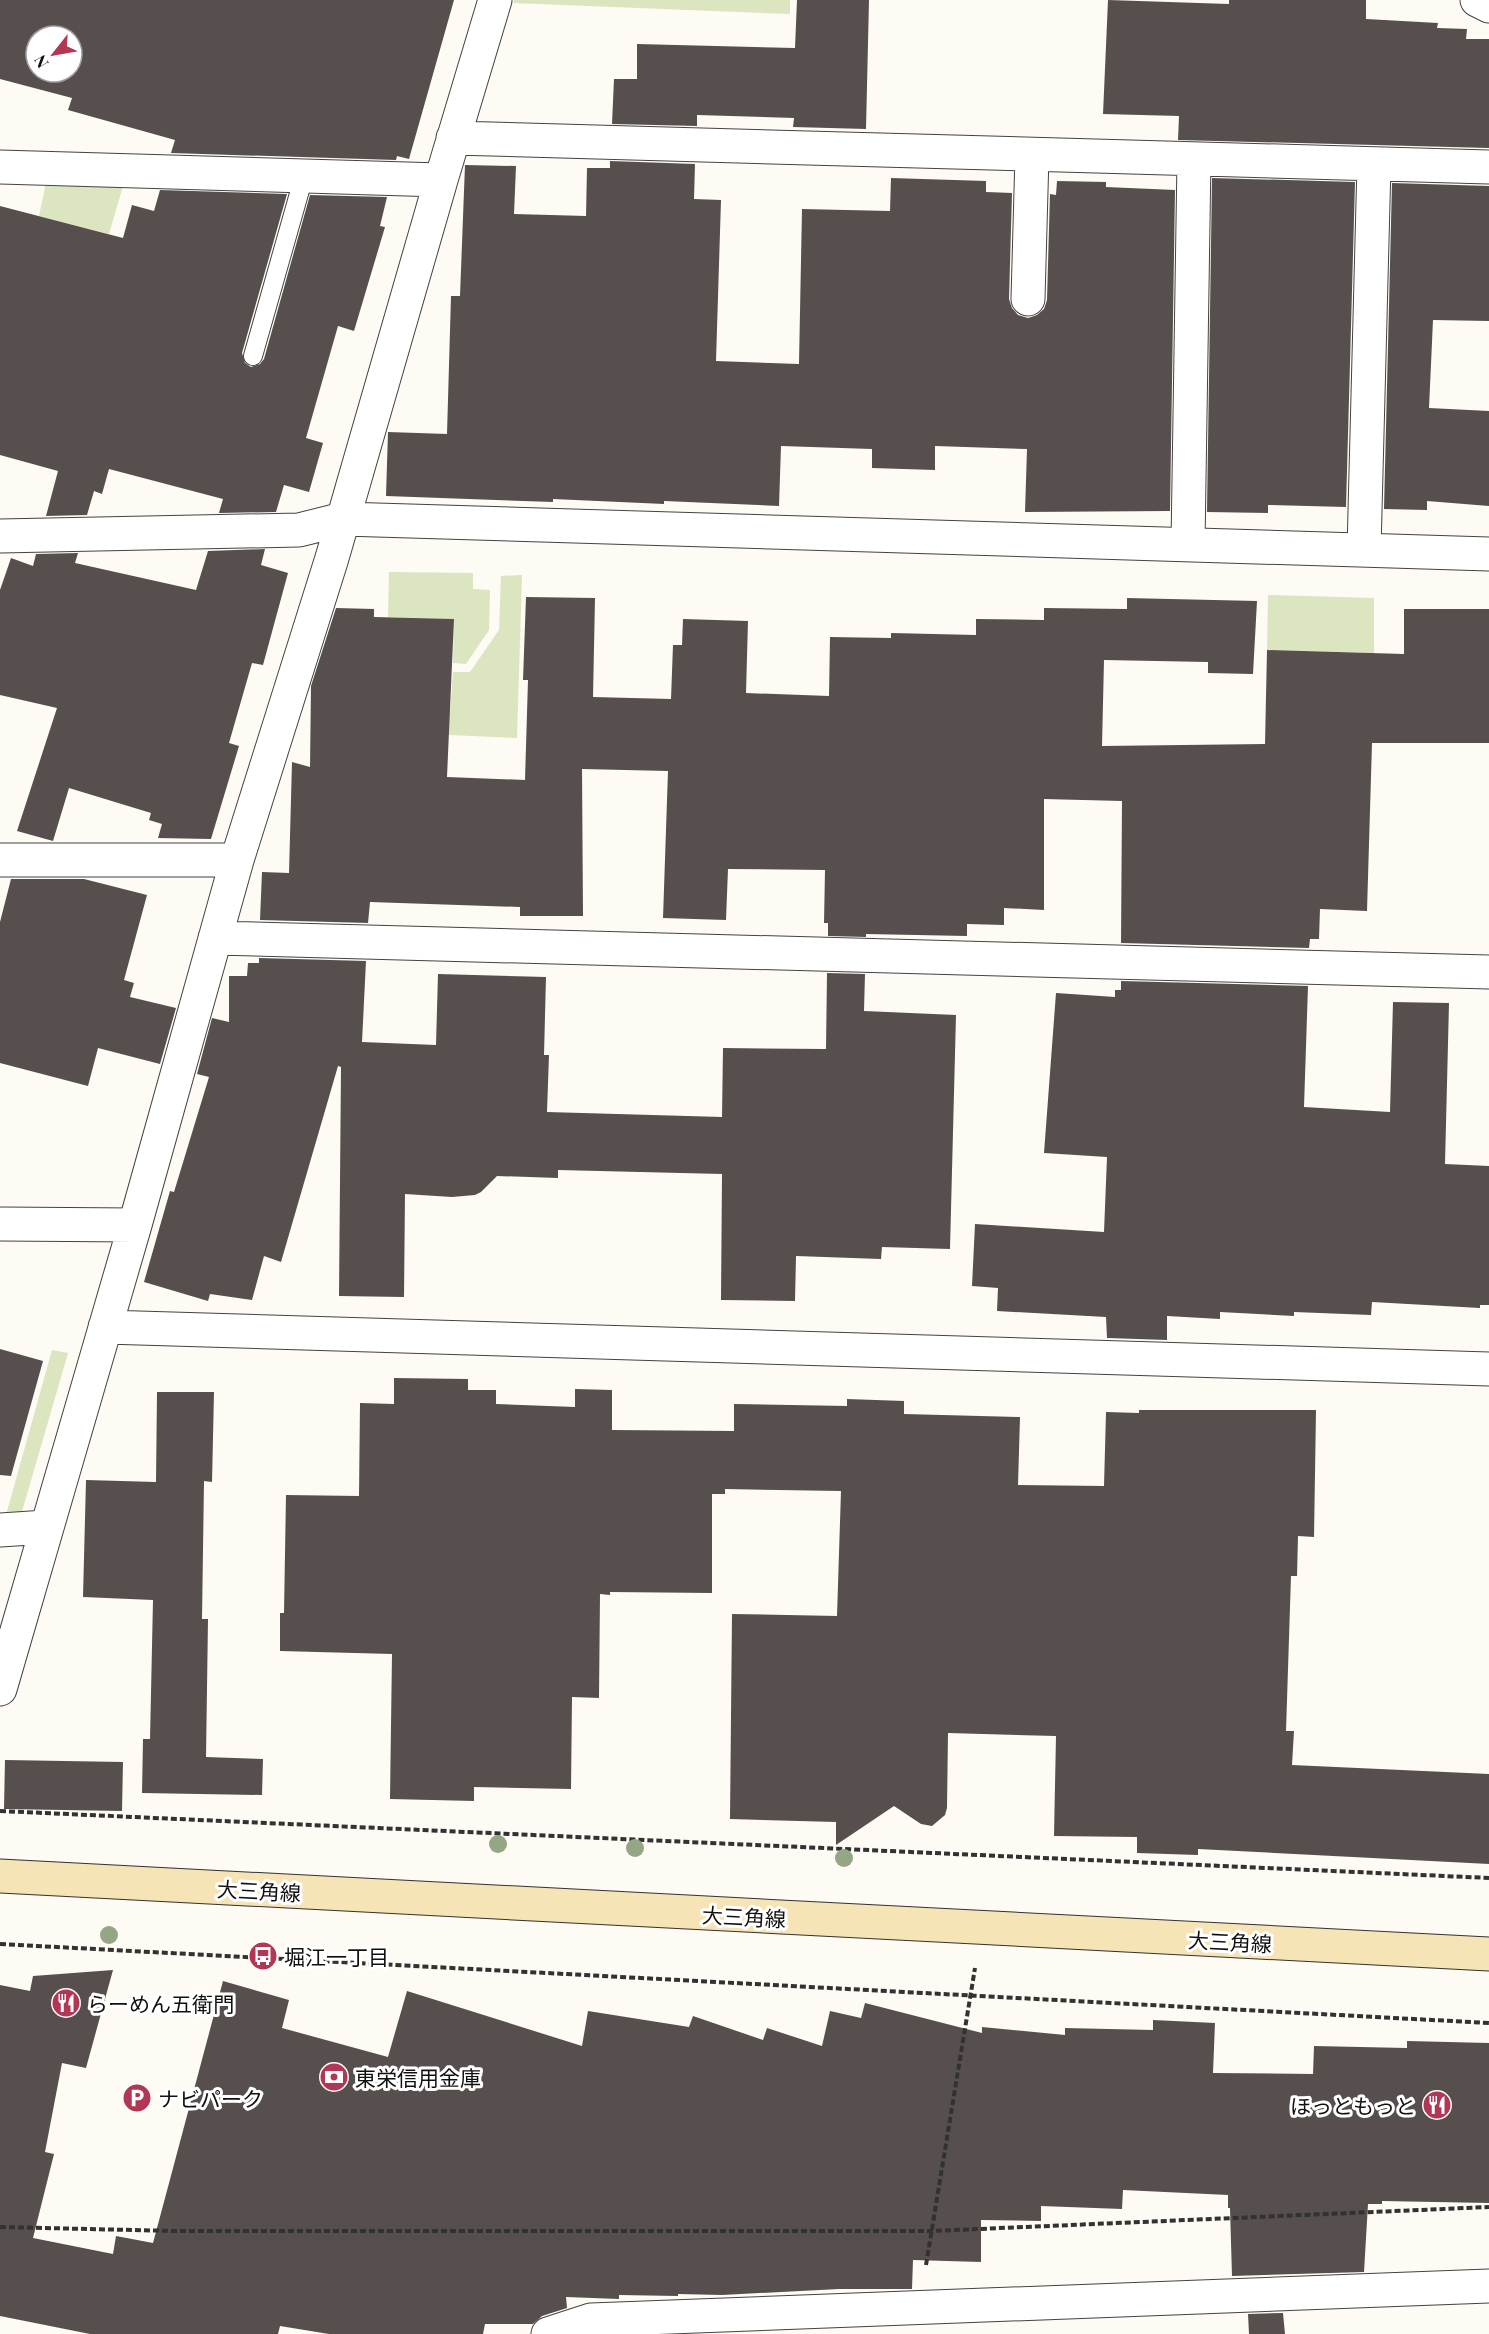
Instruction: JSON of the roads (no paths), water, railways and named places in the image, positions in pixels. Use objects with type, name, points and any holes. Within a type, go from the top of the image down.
[{"type":"street","points":[[0,1689],[135,1225],[237,860],[343,519],[495,0]]},
{"type":"street","points":[[1477,0],[1489,6]]},
{"type":"street","points":[[453,138],[1489,167]]},
{"type":"street","points":[[1028,299],[1032,155]]},
{"type":"street","points":[[1188,544],[1194,159]]},
{"type":"street","points":[[1365,550],[1374,164]]},
{"type":"street","points":[[0,167],[441,180]]},
{"type":"street","points":[[0,536],[299,530],[343,519],[1489,554]]},
{"type":"street","points":[[0,860],[237,860]]},
{"type":"street","points":[[215,938],[1489,972]]},
{"type":"street","points":[[0,1224],[135,1225]]},
{"type":"street","points":[[105,1327],[1489,1369]]},
{"type":"street","points":[[0,1530],[46,1527]]},
{"type":"street","name":"大三角線","points":[[0,1876],[1489,1954]]},
{"type":"street","points":[[548,2334],[591,2320],[1489,2286]]},
{"type":"lane","points":[[253,356],[303,176]]},
{"type":"place","name":"堀江一丁目","points":[[263,1956]]},
{"type":"place","name":"らーめん五衛門","points":[[66,2003]]},
{"type":"place","name":"東栄信用金庫","points":[[334,2077]]},
{"type":"place","name":"ナビパーク","points":[[137,2098]]},
{"type":"place","name":"ほっともっと","points":[[1437,2105]]}]
